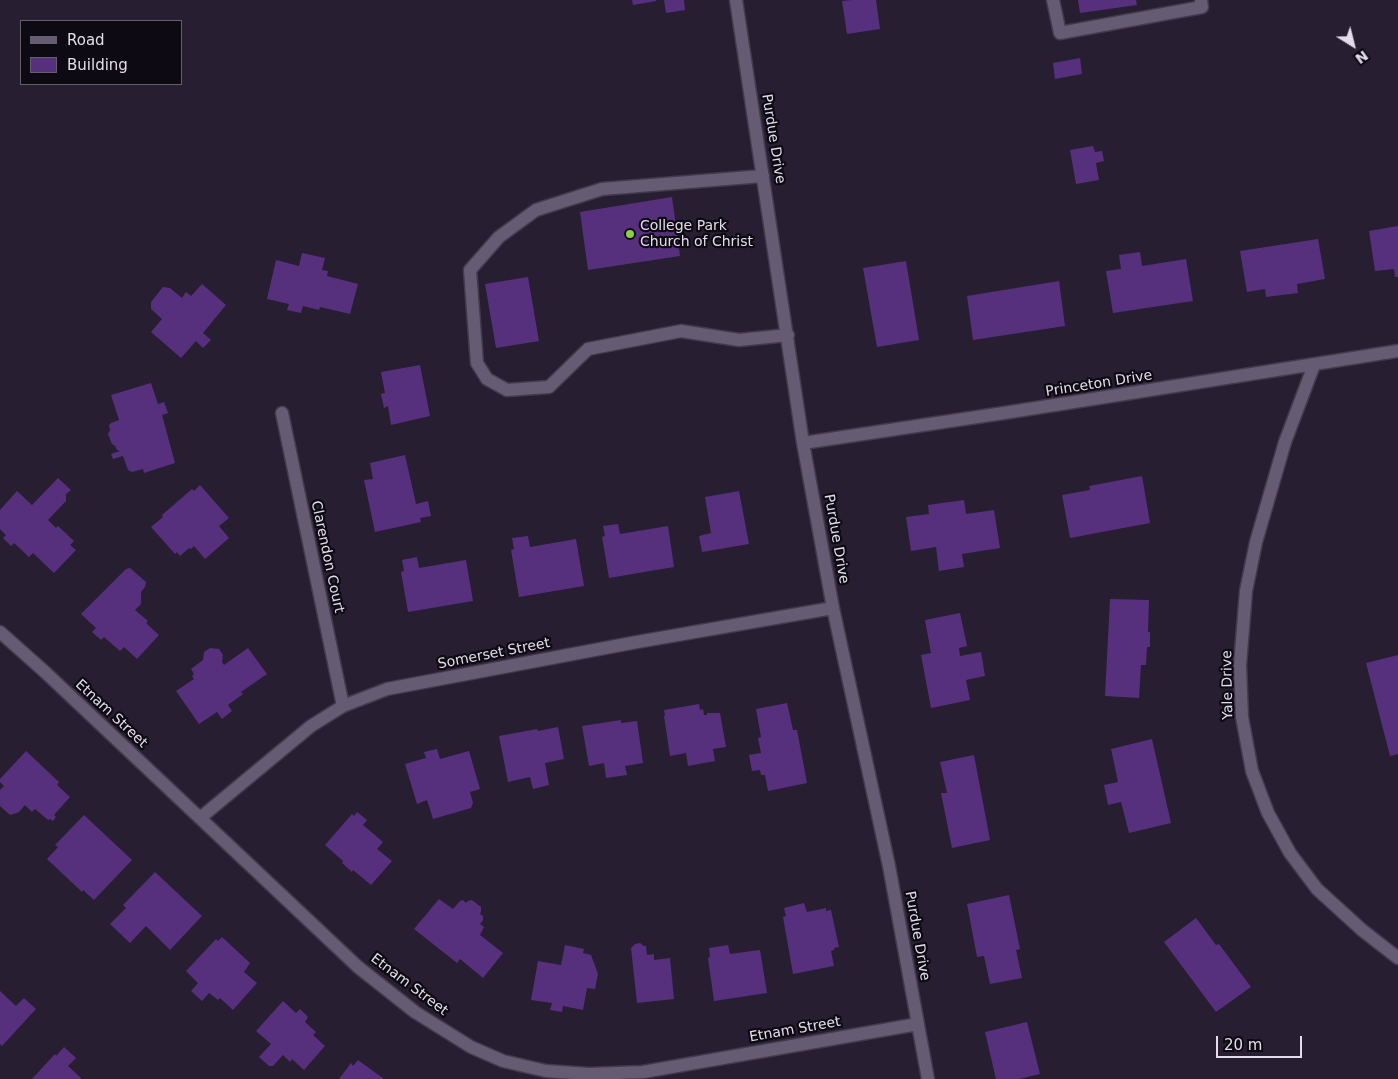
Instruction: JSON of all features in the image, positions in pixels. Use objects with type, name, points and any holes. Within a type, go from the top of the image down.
[{"type":"street","name":"Purdue Drive","points":[[736,0],[803,442],[833,608],[889,866],[928,1079]]},
{"type":"street","points":[[1054,0],[1060,33],[1202,7],[1202,0]]},
{"type":"street","points":[[763,176],[602,189],[536,210],[499,237],[470,270],[477,363],[487,379],[507,390],[549,387],[588,349],[681,331],[739,340],[788,335]]},
{"type":"street","name":"Princeton Drive","points":[[803,442],[1004,414],[1398,351]]},
{"type":"street","name":"Yale Drive","points":[[1314,365],[1285,442],[1256,542],[1246,591],[1241,656],[1242,717],[1252,771],[1268,813],[1290,853],[1317,889],[1362,930],[1398,958]]},
{"type":"street","name":"Clarendon Court","points":[[282,414],[343,706]]},
{"type":"street","name":"Somerset Street","points":[[200,818],[311,726],[343,706],[387,689],[637,642],[833,608]]},
{"type":"street","name":"Etnam Street","points":[[0,632],[45,672],[358,967],[415,1012],[471,1047],[503,1061],[546,1072],[589,1074],[643,1072],[918,1024]]},
{"type":"building","points":[[632,0],[656,0],[656,1],[633,5]]},
{"type":"building","points":[[664,0],[684,0],[685,10],[666,13]]},
{"type":"building","points":[[876,0],[880,29],[847,34],[842,1]]},
{"type":"building","points":[[1078,0],[1136,0],[1137,5],[1080,13]]},
{"type":"building","points":[[1080,58],[1082,74],[1055,79],[1053,63]]},
{"type":"building","points":[[1093,146],[1095,152],[1102,151],[1104,161],[1096,163],[1099,180],[1076,184],[1070,150]]},
{"type":"building","name":"College Park Church of Christ","points":[[672,197],[680,256],[588,270],[580,212]]},
{"type":"building","points":[[1398,226],[1398,277],[1395,277],[1394,269],[1375,271],[1369,231]]},
{"type":"building","points":[[1318,239],[1325,279],[1297,284],[1298,293],[1266,297],[1265,289],[1247,292],[1240,251]]},
{"type":"building","points":[[1140,252],[1142,266],[1186,259],[1193,301],[1113,313],[1106,271],[1121,269],[1119,255]]},
{"type":"building","points":[[302,253],[325,258],[322,270],[328,271],[327,276],[358,284],[350,314],[320,307],[319,310],[303,306],[301,313],[287,310],[289,304],[267,299],[276,260],[299,266]]},
{"type":"building","points":[[906,261],[919,340],[877,347],[863,268]]},
{"type":"building","points":[[528,277],[539,341],[496,348],[485,284]]},
{"type":"building","points":[[1059,281],[1065,326],[973,340],[967,296]]},
{"type":"building","points":[[202,284],[226,305],[203,333],[211,340],[203,348],[196,341],[181,358],[151,332],[162,319],[151,309],[151,302],[163,287],[170,288],[182,298],[186,292],[191,296]]},
{"type":"building","points":[[420,365],[430,416],[391,425],[388,406],[384,408],[381,394],[385,393],[381,372]]},
{"type":"building","points":[[151,383],[158,404],[164,402],[168,413],[162,415],[175,463],[144,473],[143,469],[132,472],[128,470],[123,456],[113,459],[111,454],[120,451],[112,444],[108,434],[110,430],[109,425],[119,420],[111,395]]},
{"type":"building","points":[[405,455],[416,504],[428,501],[431,516],[420,518],[421,522],[375,532],[364,480],[373,479],[370,463]]},
{"type":"building","points":[[1142,476],[1150,523],[1070,538],[1062,495],[1090,490],[1089,486]]},
{"type":"building","points":[[58,478],[71,490],[66,494],[66,501],[48,520],[56,528],[58,526],[74,541],[70,545],[76,550],[54,573],[33,553],[29,557],[14,543],[11,546],[3,538],[6,535],[0,529],[0,510],[17,491],[32,505]]},
{"type":"building","points":[[200,485],[229,518],[219,526],[229,538],[205,559],[194,546],[180,556],[177,552],[175,554],[151,527],[192,489],[194,491]]},
{"type":"building","points":[[739,491],[749,544],[702,552],[699,536],[711,533],[705,497]]},
{"type":"building","points":[[964,500],[966,514],[994,510],[1000,548],[962,554],[964,567],[939,571],[936,547],[911,551],[906,517],[929,514],[928,505]]},
{"type":"building","points":[[618,524],[620,534],[668,526],[674,567],[609,578],[602,537],[605,536],[603,526]]},
{"type":"building","points":[[528,536],[530,547],[576,539],[584,586],[519,597],[511,550],[514,549],[512,538]]},
{"type":"building","points":[[417,557],[419,568],[466,560],[473,601],[408,612],[401,572],[404,571],[402,560]]},
{"type":"building","points":[[130,568],[146,582],[141,592],[141,604],[135,610],[148,621],[146,623],[159,635],[137,659],[124,647],[120,651],[104,637],[101,640],[92,632],[96,628],[81,614],[126,569]]},
{"type":"building","points":[[1110,599],[1149,600],[1148,632],[1150,632],[1150,647],[1147,647],[1146,665],[1141,665],[1139,698],[1105,696]]},
{"type":"building","points":[[960,613],[967,646],[959,648],[960,656],[981,652],[985,676],[966,680],[970,700],[931,708],[921,655],[931,653],[925,620]]},
{"type":"building","points":[[210,648],[219,649],[223,655],[222,662],[224,665],[248,648],[267,674],[241,692],[243,694],[228,705],[232,711],[222,719],[217,712],[199,724],[176,691],[194,679],[191,669],[203,660],[204,652]]},
{"type":"building","points":[[1398,655],[1398,754],[1390,756],[1366,663]]},
{"type":"building","points":[[787,703],[793,730],[797,730],[807,783],[768,791],[765,775],[761,775],[760,770],[752,771],[749,755],[761,753],[758,738],[761,737],[756,709]]},
{"type":"building","points":[[699,704],[700,710],[703,709],[704,715],[707,715],[707,713],[720,713],[726,747],[713,749],[715,761],[688,766],[686,753],[670,756],[664,710]]},
{"type":"building","points":[[621,720],[621,723],[637,721],[643,763],[625,766],[627,775],[606,778],[604,763],[589,766],[582,726]]},
{"type":"building","points":[[558,727],[564,759],[545,763],[549,785],[533,789],[530,777],[508,782],[499,736]]},
{"type":"building","points":[[1152,739],[1171,823],[1129,833],[1121,802],[1108,805],[1104,785],[1118,782],[1111,749]]},
{"type":"building","points":[[437,749],[440,759],[469,751],[480,789],[470,792],[473,803],[471,808],[433,819],[427,800],[417,804],[405,764],[426,758],[424,752]]},
{"type":"building","points":[[26,751],[59,782],[57,785],[70,797],[54,815],[56,817],[53,821],[48,820],[35,809],[32,812],[25,805],[19,812],[10,815],[0,806],[0,790],[4,786],[0,779]]},
{"type":"building","points":[[974,755],[990,840],[952,848],[941,793],[947,793],[940,762]]},
{"type":"building","points":[[357,812],[367,820],[363,825],[383,842],[377,849],[392,861],[371,885],[353,870],[352,872],[325,845],[352,814],[354,816]]},
{"type":"building","points":[[84,815],[132,860],[94,900],[83,890],[82,892],[47,859],[58,847],[55,845]]},
{"type":"building","points":[[155,872],[202,916],[170,950],[146,926],[130,943],[110,924],[126,908],[123,905]]},
{"type":"building","points":[[1009,895],[1020,949],[1016,950],[1022,978],[990,984],[984,956],[977,957],[967,904]]},
{"type":"building","points":[[439,899],[453,909],[463,900],[466,903],[472,900],[481,907],[480,914],[483,916],[483,920],[480,924],[484,927],[480,935],[503,953],[483,978],[460,959],[457,963],[414,929]]},
{"type":"building","points":[[804,903],[807,912],[826,908],[826,911],[831,910],[839,947],[831,951],[834,966],[793,974],[783,917],[786,916],[784,908]]},
{"type":"building","points":[[1196,918],[1216,945],[1219,944],[1251,987],[1216,1012],[1164,942]]},
{"type":"building","points":[[222,937],[250,963],[244,972],[257,983],[233,1010],[220,998],[218,1000],[209,993],[202,1001],[191,991],[198,983],[186,971],[216,939],[218,941]]},
{"type":"building","points":[[640,943],[646,946],[647,955],[654,954],[654,960],[670,958],[674,999],[637,1003],[631,948],[635,944]]},
{"type":"building","points":[[565,945],[584,949],[583,953],[591,955],[598,974],[595,989],[587,988],[583,1010],[563,1006],[562,1012],[550,1010],[552,1003],[531,1000],[538,961],[561,965]]},
{"type":"building","points":[[728,945],[730,954],[760,950],[767,993],[714,1001],[708,958],[710,957],[709,948]]},
{"type":"building","points":[[0,991],[16,1006],[24,998],[36,1009],[2,1046],[0,1044]]},
{"type":"building","points":[[283,1001],[296,1013],[300,1009],[308,1017],[305,1022],[316,1032],[313,1035],[325,1046],[304,1070],[292,1059],[290,1062],[283,1055],[273,1066],[269,1066],[259,1057],[271,1044],[256,1031]]},
{"type":"building","points":[[1027,1022],[1040,1074],[1019,1079],[996,1079],[985,1032]]},
{"type":"building","points":[[64,1047],[76,1058],[68,1066],[82,1079],[32,1079],[55,1054],[56,1056]]},
{"type":"building","points":[[358,1060],[384,1079],[339,1079],[351,1063],[353,1066]]},
{"type":"place","name":"College Park Church of Christ","points":[[630,234]]}]
